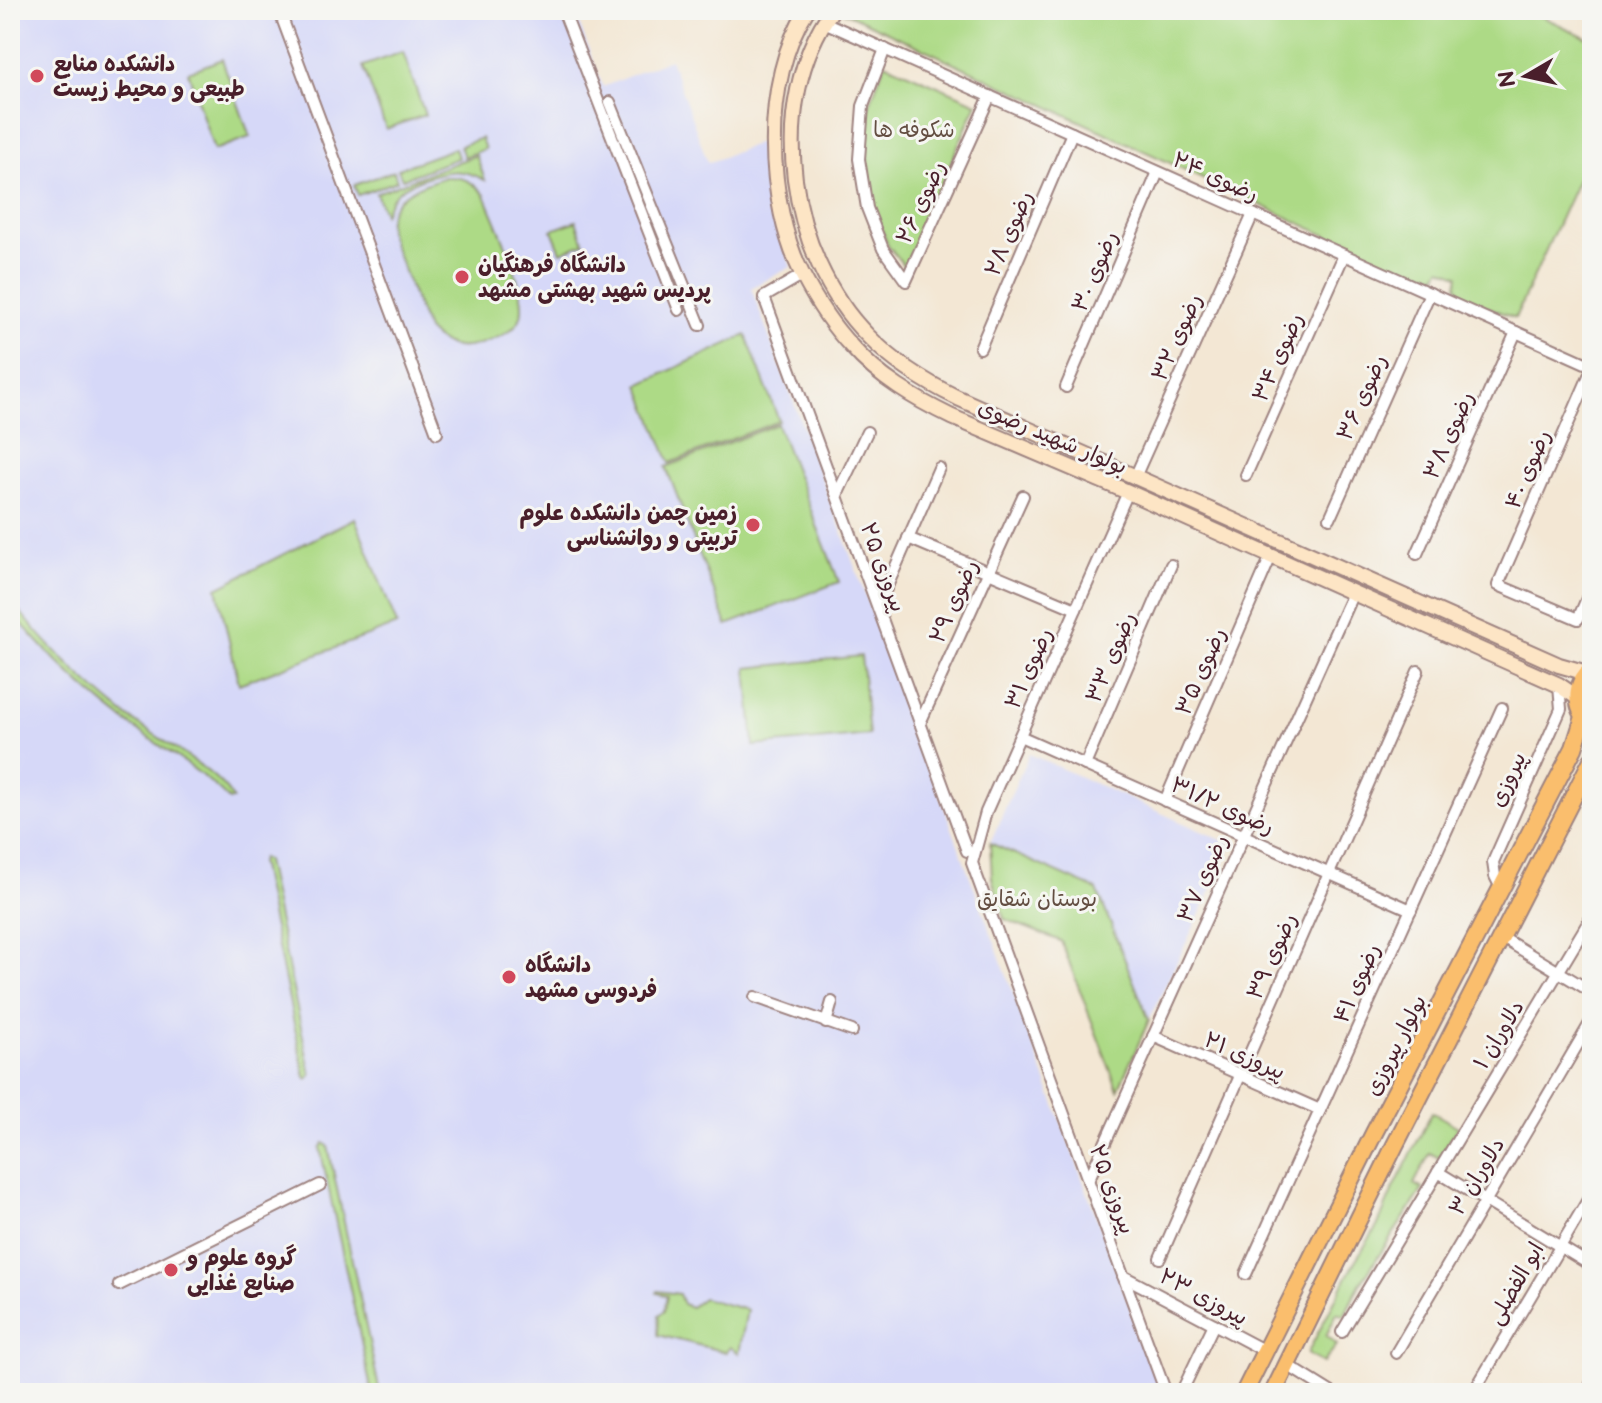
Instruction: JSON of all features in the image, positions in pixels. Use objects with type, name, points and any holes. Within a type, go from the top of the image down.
[{"type":"main road","points":[[1588,721],[1578,698],[1580,684],[1589,671]]},
{"type":"main road","name":"بولوار پیروزی","points":[[1244,1393],[1588,721]]},
{"type":"main road","name":"بولوار پیروزی","points":[[1273,1393],[1592,760]]},
{"type":"main road","points":[[1265,1351],[1287,1365]]},
{"type":"street","points":[[279,10],[437,433]]},
{"type":"street","points":[[563,10],[679,310]]},
{"type":"street","name":"بولوار شهید رضوی","points":[[807,10],[788,51],[779,83],[774,125],[775,167],[784,222],[802,275],[825,313],[852,348],[886,378],[923,403],[952,417],[1128,492],[1559,685],[1578,698]]},
{"type":"street","name":"بولوار شهید رضوی","points":[[828,16],[806,57],[794,126],[794,165],[803,217],[820,266],[841,302],[866,334],[897,363],[933,386],[1135,477],[1559,665],[1589,671]]},
{"type":"street","name":"رضوی ۲۴","points":[[828,16],[885,49],[1592,368]]},
{"type":"street","name":"رضوی ۲۶","points":[[885,49],[863,106],[859,159],[867,208],[883,249],[906,281],[990,96]]},
{"type":"street","points":[[610,102],[700,325]]},
{"type":"street","name":"رضوی ۲۸","points":[[980,348],[1072,133]]},
{"type":"street","name":"رضوی ۳۰","points":[[1066,387],[1158,172]]},
{"type":"street","name":"رضوی ۳۲","points":[[1135,477],[1253,214]]},
{"type":"street","name":"رضوی ۳۴","points":[[1246,475],[1344,255]]},
{"type":"street","name":"پیروزی ۲۵","points":[[802,275],[764,297],[967,851]]},
{"type":"street","name":"رضوی ۳۶","points":[[1330,518],[1430,293]]},
{"type":"street","name":"رضوی ۳۸","points":[[1417,554],[1516,332]]},
{"type":"street","name":"رضوی ۴۰","points":[[1592,368],[1498,585],[1578,619],[1592,587]]},
{"type":"street","points":[[837,495],[867,432]]},
{"type":"street","points":[[878,607],[939,468]]},
{"type":"street","points":[[1128,492],[1135,477]]},
{"type":"street","name":"رضوی ۳۱","points":[[972,863],[986,812],[1128,492]]},
{"type":"street","name":"رضوی ۲۹","points":[[920,723],[1023,496]]},
{"type":"street","points":[[908,538],[1076,609]]},
{"type":"street","name":"رضوی ۳۵","points":[[1165,801],[1271,556]]},
{"type":"street","name":"رضوی ۳۳","points":[[1085,765],[1171,565]]},
{"type":"street","name":"رضوی ۳۷","points":[[1088,1181],[1353,593]]},
{"type":"street","name":"رضوی ۳۹","points":[[1160,1258],[1418,671]]},
{"type":"street","name":"پیروزی","points":[[1501,888],[1493,862],[1561,709],[1559,685]]},
{"type":"street","name":"رضوی ۴۱","points":[[1246,1274],[1502,708]]},
{"type":"street","name":"رضوی ۳۱/۲","points":[[1020,736],[1411,910]]},
{"type":"street","name":"پیروزی ۲۵","points":[[972,863],[1166,1393]]},
{"type":"street","name":"دلاوران ۱","points":[[1342,1332],[1592,916]]},
{"type":"street","points":[[1501,937],[1592,992]]},
{"type":"street","points":[[755,997],[852,1031]]},
{"type":"street","points":[[826,1023],[832,1002]]},
{"type":"street","name":"دلاوران ۳","points":[[1396,1353],[1592,1020]]},
{"type":"street","name":"پیروزی ۲۱","points":[[1153,1036],[1320,1110]]},
{"type":"street","points":[[1438,1172],[1592,1266]]},
{"type":"street","points":[[119,1285],[320,1185]]},
{"type":"street","name":"ابو الفضلی","points":[[1473,1393],[1592,1193]]},
{"type":"street","name":"پیروزی ۲۳","points":[[1123,1276],[1265,1351]]},
{"type":"street","points":[[1181,1393],[1214,1324]]},
{"type":"street","points":[[1287,1365],[1332,1393]]},
{"type":"street","points":[[1586,1393],[1592,1382]]},
{"type":"shaded area","name":"دانشگاه فردوسی مشهد","points":[[10,10],[574,10],[603,87],[670,59],[708,163],[761,142],[776,224],[791,267],[751,288],[1162,1393],[10,1393]]},
{"type":"shaded area","points":[[1029,754],[1228,843],[1230,848],[1149,1020],[1096,890],[990,843]]},
{"type":"green space","points":[[845,10],[1528,10],[1592,40],[1592,149],[1515,318],[1462,297],[1457,284],[1459,275],[1441,268],[1437,276],[1417,271],[1414,276]]},
{"type":"green space","points":[[403,52],[425,115],[386,129],[363,66]]},
{"type":"green space","points":[[222,59],[250,137],[214,150],[188,72]]},
{"type":"green space","name":"شکوفه ها","points":[[885,63],[977,103],[905,267],[888,246],[872,203],[866,157],[869,106]]},
{"type":"green space","points":[[481,138],[485,149],[464,157],[460,146]]},
{"type":"green space","points":[[455,148],[458,158],[402,179],[398,169]]},
{"type":"green space","points":[[476,155],[485,180],[455,172],[424,178],[399,191],[384,214],[376,193]]},
{"type":"green space","points":[[394,171],[397,181],[358,195],[354,185]]},
{"type":"green space","points":[[446,177],[468,181],[485,195],[521,293],[522,308],[517,324],[501,336],[470,347],[450,345],[427,330],[389,231],[392,209],[398,201],[415,188]]},
{"type":"green space","points":[[576,221],[584,243],[561,252],[552,230]]},
{"type":"green space","points":[[746,335],[779,421],[670,463],[639,385]]},
{"type":"green space","name":"زمین چمن دانشکده علوم تربیتی و روانشناسی","points":[[777,424],[839,582],[727,625],[666,467]]},
{"type":"green space","points":[[355,518],[397,625],[239,684],[217,588]]},
{"type":"green space","points":[[10,599],[49,645],[92,687],[135,722],[215,778],[233,800],[229,800],[196,771],[136,729],[81,684],[20,622]]},
{"type":"green space","points":[[861,656],[869,735],[754,746],[747,668]]},
{"type":"green space","name":"بوستان شقایق","points":[[990,843],[1097,890],[1149,1020],[1118,1090],[1061,941],[1004,919],[992,878]]},
{"type":"green space","points":[[262,858],[266,861],[311,1075],[308,1079],[260,862]]},
{"type":"green space","points":[[1432,1112],[1458,1127],[1439,1158],[1430,1153],[1414,1184],[1423,1189],[1360,1284],[1344,1316],[1337,1313],[1326,1336],[1337,1345],[1323,1363],[1307,1354],[1355,1261],[1377,1227]]},
{"type":"green space","points":[[324,1143],[328,1146],[380,1393],[372,1393],[320,1148]]},
{"type":"green space","points":[[658,1291],[679,1294],[683,1304],[691,1307],[703,1298],[747,1310],[739,1353],[730,1347],[726,1352],[658,1335],[659,1315],[664,1311],[667,1296]]},
{"type":"place","name":"دانشکده منابع طبیعی و محیط زیست","points":[[37,76]]},
{"type":"place","name":"دانشگاه فرهنگیان پردیس شهید بهشتی مشهد","points":[[462,277]]},
{"type":"place","name":"زمین چمن دانشکده علوم تربیتی و روانشناسی","points":[[753,525]]},
{"type":"place","name":"دانشگاه فردوسی مشهد","points":[[509,977]]},
{"type":"place","name":"گروه علوم و صنایع غذایی","points":[[171,1270]]}]
